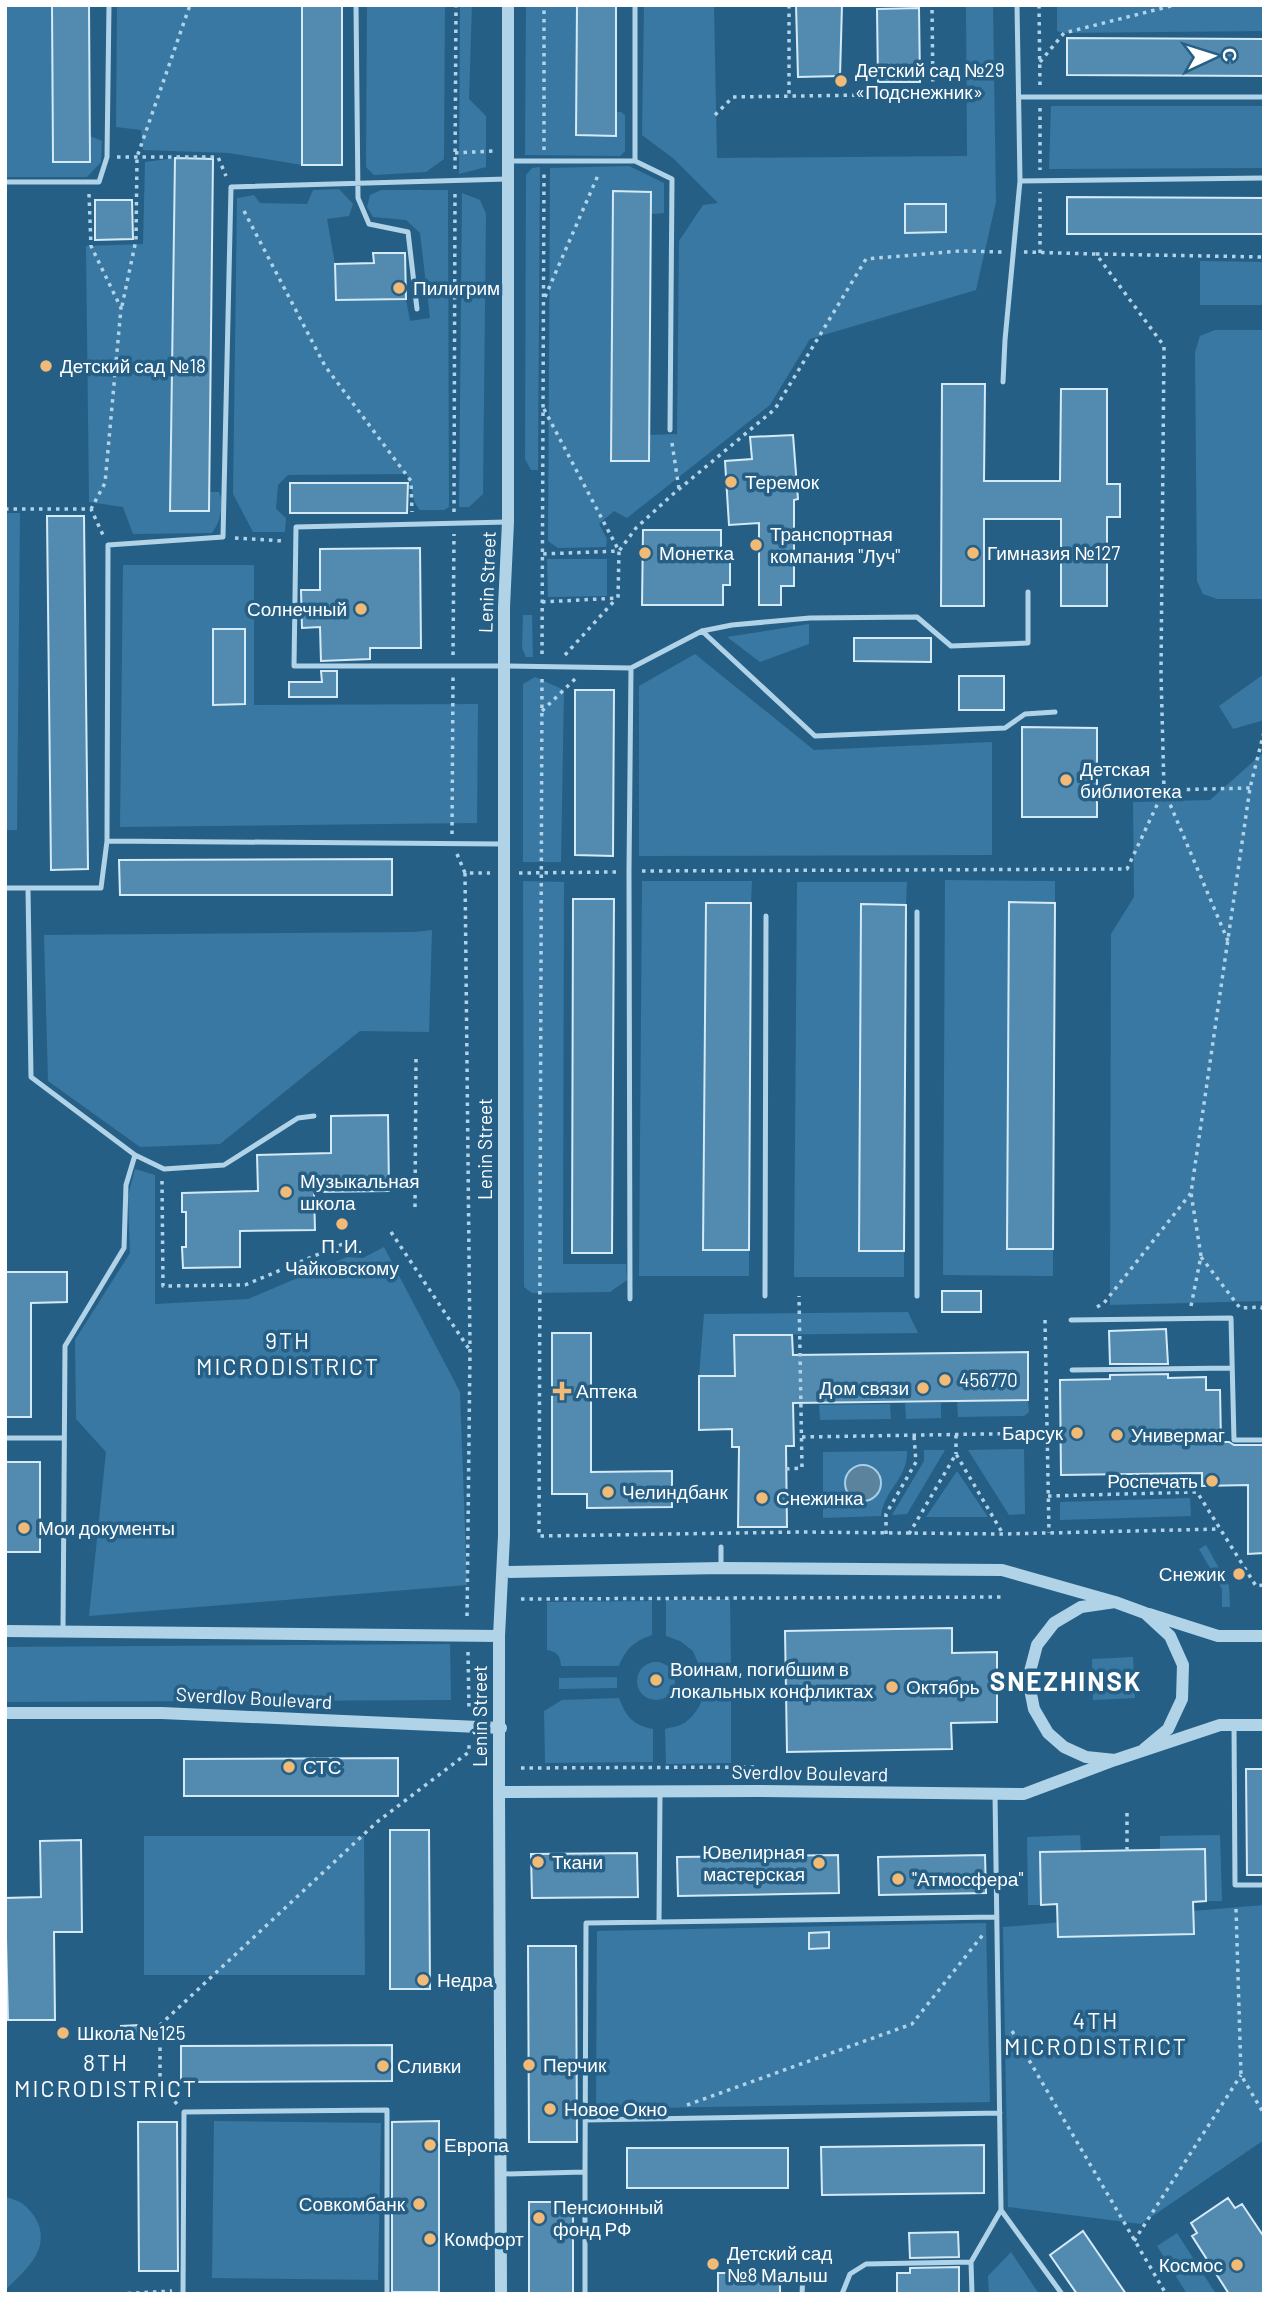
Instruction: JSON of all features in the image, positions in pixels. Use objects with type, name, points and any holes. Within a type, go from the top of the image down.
[{"type":"street","name":"Lenin Street","points":[[501,2294],[499,1636],[503,1572],[508,5]]},
{"type":"street","points":[[503,1572],[722,1568],[1002,1570],[1115,1602],[1218,1636],[1264,1636]]},
{"type":"street","points":[[1115,1602],[1081,1607],[1054,1623],[1037,1645],[1028,1679],[1034,1709],[1048,1733],[1064,1747],[1086,1757],[1115,1760],[1220,1725],[1264,1725]]},
{"type":"street","points":[[1144,1749],[1168,1729],[1182,1699],[1183,1665],[1170,1636],[1145,1613]]},
{"type":"street","points":[[5,1631],[499,1636]]},
{"type":"street","name":"Sverdlov Boulevard","points":[[5,1713],[162,1713],[501,1728]]},
{"type":"street","name":"Sverdlov Boulevard","points":[[499,1792],[1024,1794],[1115,1760]]},
{"type":"lane","points":[[5,182],[99,182],[107,157],[109,5]]},
{"type":"lane","points":[[356,5],[358,198],[369,224],[408,232],[418,309]]},
{"type":"lane","points":[[635,5],[635,161]]},
{"type":"lane","points":[[1003,382],[1020,181],[1017,5]]},
{"type":"lane","points":[[1019,97],[1264,97]]},
{"type":"lane","points":[[508,162],[635,161],[672,179],[670,430]]},
{"type":"lane","points":[[1020,181],[1264,178]]},
{"type":"lane","points":[[5,888],[101,888],[107,841],[108,545],[223,537],[231,187],[508,179]]},
{"type":"lane","points":[[508,522],[296,527],[295,666],[631,668],[702,631],[732,625],[810,618],[917,617],[951,646],[1028,643],[1028,592]]},
{"type":"lane","points":[[702,631],[815,736],[1005,728],[1025,714],[1055,712]]},
{"type":"lane","points":[[631,668],[631,1299]]},
{"type":"lane","points":[[107,841],[505,844]]},
{"type":"lane","points":[[28,889],[31,1077],[135,1155],[164,1169],[224,1165],[298,1118],[314,1116]]},
{"type":"lane","points":[[917,912],[917,1296]]},
{"type":"lane","points":[[765,1296],[766,916]]},
{"type":"lane","points":[[64,1632],[65,1346],[124,1248],[126,1185],[135,1155]]},
{"type":"lane","points":[[1071,1320],[1231,1318],[1234,1440],[1264,1440]]},
{"type":"lane","points":[[1072,1370],[1232,1368]]},
{"type":"lane","points":[[5,1438],[64,1438]]},
{"type":"lane","points":[[721,1547],[722,1568]]},
{"type":"lane","points":[[1234,1725],[1235,1885],[1264,1885]]},
{"type":"lane","points":[[659,1922],[660,1791]]},
{"type":"lane","points":[[972,2294],[971,2262],[1001,2210],[995,1794]]},
{"type":"lane","points":[[585,2294],[586,1923],[997,1917]]},
{"type":"lane","points":[[184,2292],[184,2112],[387,2110],[387,2294]]},
{"type":"lane","points":[[585,2120],[1000,2113]]},
{"type":"lane","points":[[500,2174],[585,2172]]},
{"type":"lane","points":[[1001,2210],[1062,2294]]},
{"type":"lane","points":[[842,2294],[850,2274],[866,2264],[971,2262]]},
{"type":"lane","points":[[803,2273],[803,2294]]},
{"type":"path","points":[[91,509],[106,483],[121,308],[136,240],[137,157],[190,5]]},
{"type":"path","points":[[184,2112],[160,2085],[160,2025],[377,1822],[468,1752],[470,1350],[466,873],[452,843],[456,5]]},
{"type":"path","points":[[544,5],[539,1536],[802,1532],[1003,1534],[1220,1529]]},
{"type":"path","points":[[789,5],[789,95]]},
{"type":"path","points":[[715,114],[733,97],[933,94],[932,5]]},
{"type":"path","points":[[1039,5],[1040,253]]},
{"type":"path","points":[[1040,63],[1064,33],[1175,5]]},
{"type":"path","points":[[107,157],[218,157],[325,366],[411,481],[412,524]]},
{"type":"path","points":[[543,301],[604,161]]},
{"type":"path","points":[[88,182],[91,246],[121,308]]},
{"type":"path","points":[[620,551],[636,528],[775,409],[866,259],[960,251],[1264,257]]},
{"type":"path","points":[[1096,254],[1164,346],[1161,659],[1164,790],[1228,941]]},
{"type":"path","points":[[543,407],[620,551],[618,598],[554,666]]},
{"type":"path","points":[[670,430],[679,489]]},
{"type":"path","points":[[5,509],[91,509]]},
{"type":"path","points":[[91,509],[108,545]]},
{"type":"path","points":[[223,537],[296,541]]},
{"type":"path","points":[[542,554],[620,551]]},
{"type":"path","points":[[542,602],[618,598]]},
{"type":"path","points":[[542,711],[588,667]]},
{"type":"path","points":[[1188,1319],[1201,1256],[1191,1193],[1250,788],[1264,732]]},
{"type":"path","points":[[1164,790],[1250,788]]},
{"type":"path","points":[[466,873],[1127,869],[1164,790]]},
{"type":"path","points":[[415,1208],[416,1059]]},
{"type":"path","points":[[164,1169],[161,1188],[163,1286],[245,1285],[345,1243]]},
{"type":"path","points":[[1071,1320],[1104,1303],[1191,1193]]},
{"type":"path","points":[[391,1231],[470,1350]]},
{"type":"path","points":[[1201,1256],[1240,1308],[1261,1307],[1264,1310]]},
{"type":"path","points":[[786,1469],[802,1468],[799,1296]]},
{"type":"path","points":[[1045,1320],[1049,1533]]},
{"type":"path","points":[[793,1374],[800,1374]]},
{"type":"path","points":[[802,1437],[1047,1433]]},
{"type":"path","points":[[956,1435],[956,1454],[1003,1534]]},
{"type":"path","points":[[886,1534],[886,1514],[916,1462],[914,1436]]},
{"type":"path","points":[[908,1534],[956,1454]]},
{"type":"path","points":[[1048,1496],[1197,1492],[1256,1586],[1264,1586]]},
{"type":"path","points":[[521,1599],[1003,1597]]},
{"type":"path","points":[[521,1768],[759,1767]]},
{"type":"path","points":[[1127,1813],[1127,1851]]},
{"type":"path","points":[[1236,1909],[1241,2075],[1264,2114]]},
{"type":"path","points":[[686,2105],[912,2024],[997,1917]]},
{"type":"path","points":[[998,2007],[1166,2294]]},
{"type":"path","points":[[1134,2241],[1241,2075]]},
{"type":"path","points":[[119,2294],[184,2292]]},
{"type":"shaded area","points":[[5,5],[52,5],[53,162],[90,162],[90,136],[102,141],[101,162],[87,177],[5,177]]},
{"type":"shaded area","points":[[117,5],[302,5],[302,165],[229,153],[143,150],[141,130],[116,127]]},
{"type":"shaded area","points":[[367,5],[445,5],[444,159],[426,172],[374,175],[366,167]]},
{"type":"shaded area","points":[[460,5],[472,5],[469,99],[486,116],[486,167],[459,174]]},
{"type":"shaded area","points":[[526,5],[577,5],[576,135],[615,136],[616,112],[621,112],[625,115],[625,151],[620,156],[525,155]]},
{"type":"shaded area","points":[[644,5],[714,5],[717,158],[967,156],[966,5],[993,5],[996,202],[976,290],[810,339],[770,405],[627,518],[614,511],[599,524],[607,539],[606,547],[558,548],[548,541],[550,168],[629,166],[664,183],[664,213],[651,214],[650,192],[613,192],[611,460],[648,461],[649,435],[677,434],[679,241],[703,205],[718,203],[674,159],[642,135]]},
{"type":"shaded area","points":[[1057,5],[1264,5],[1264,31],[1064,33],[1057,31]]},
{"type":"shaded area","points":[[1051,106],[1264,106],[1264,168],[1049,169]]},
{"type":"shaded area","points":[[175,158],[170,510],[209,511],[209,492],[219,492],[222,508],[212,533],[133,534],[123,507],[89,502],[86,246],[143,244],[145,162]]},
{"type":"shaded area","points":[[540,167],[538,470],[531,470],[525,459],[526,175],[532,168]]},
{"type":"shaded area","points":[[339,189],[353,204],[349,216],[327,219],[335,264],[336,300],[406,299],[410,321],[430,318],[420,233],[406,220],[373,217],[367,207],[370,195],[381,190],[448,190],[449,507],[444,510],[420,510],[406,474],[288,475],[278,485],[276,509],[286,518],[285,532],[253,532],[233,494],[237,198],[254,195],[260,203],[307,204],[313,190]]},
{"type":"shaded area","points":[[462,193],[480,200],[486,214],[483,494],[469,507],[459,507]]},
{"type":"shaded area","points":[[1200,261],[1264,262],[1264,305],[1200,305]]},
{"type":"shaded area","points":[[1215,330],[1264,330],[1264,599],[1217,599],[1203,594],[1197,581],[1195,352],[1200,336]]},
{"type":"shaded area","points":[[5,513],[20,513],[17,830],[5,830]]},
{"type":"shaded area","points":[[547,559],[607,559],[607,596],[548,597]]},
{"type":"shaded area","points":[[123,565],[254,565],[254,705],[478,704],[477,823],[120,827]],"holes":[[[244,629],[245,704],[214,705],[213,630]]]},
{"type":"shaded area","points":[[523,615],[532,615],[533,657],[526,657],[522,648]]},
{"type":"shaded area","points":[[809,624],[809,644],[760,662],[727,637]]},
{"type":"shaded area","points":[[695,654],[814,750],[992,742],[992,855],[639,856],[639,686]]},
{"type":"shaded area","points":[[1264,674],[1264,720],[1233,729],[1219,706]]},
{"type":"shaded area","points":[[535,677],[564,690],[561,862],[523,862],[523,684]]},
{"type":"shaded area","points":[[1264,752],[1264,1301],[1110,1305],[1111,934],[1134,897],[1133,802],[1210,800]]},
{"type":"shaded area","points":[[945,880],[1055,881],[1055,903],[1010,902],[1008,1249],[1053,1249],[1053,1276],[943,1275]]},
{"type":"shaded area","points":[[523,881],[564,882],[563,1264],[626,1264],[627,1280],[610,1292],[532,1293],[524,1287]]},
{"type":"shaded area","points":[[642,881],[752,881],[751,903],[706,904],[703,1249],[749,1250],[749,1276],[639,1276]]},
{"type":"shaded area","points":[[797,882],[907,882],[906,905],[861,905],[859,1250],[904,1251],[904,1277],[794,1277]]},
{"type":"shaded area","points":[[432,930],[429,1032],[360,1031],[220,1144],[140,1147],[48,1081],[44,935]]},
{"type":"shaded area","points":[[135,1169],[155,1175],[155,1304],[248,1299],[347,1257],[363,1258],[384,1247],[460,1392],[467,1585],[89,1616],[106,1452],[76,1419],[75,1340],[130,1253],[128,1196]]},
{"type":"shaded area","points":[[908,1312],[918,1333],[735,1335],[735,1376],[699,1376],[704,1314]]},
{"type":"shaded area","points":[[1028,1401],[1029,1412],[1024,1416],[958,1417],[957,1402]]},
{"type":"shaded area","points":[[905,1403],[941,1403],[941,1418],[906,1419]]},
{"type":"shaded area","points":[[890,1404],[891,1419],[820,1420],[819,1405]]},
{"type":"shaded area","points":[[1024,1449],[1025,1514],[1009,1515],[968,1450]]},
{"type":"shaded area","points":[[924,1450],[945,1450],[907,1514],[892,1515],[924,1461]]},
{"type":"shaded area","points":[[907,1451],[904,1469],[886,1498],[881,1516],[823,1518],[823,1452]]},
{"type":"shaded area","points":[[863,1465],[876,1470],[881,1483],[876,1496],[863,1501],[850,1496],[845,1483],[850,1470]]},
{"type":"shaded area","points":[[957,1471],[988,1517],[926,1517]]},
{"type":"shaded area","points":[[1190,1498],[1191,1516],[1060,1520],[1060,1502]]},
{"type":"shaded area","points":[[1206,1545],[1229,1586],[1230,1607],[1222,1607],[1222,1589],[1199,1549]]},
{"type":"shaded area","points":[[730,1599],[731,1671],[712,1672],[699,1665],[693,1651],[680,1641],[666,1636],[666,1600]]},
{"type":"shaded area","points":[[652,1601],[652,1635],[632,1646],[619,1666],[561,1666],[558,1655],[547,1650],[547,1602]]},
{"type":"shaded area","points":[[450,1644],[451,1700],[5,1702],[5,1647]]},
{"type":"shaded area","points":[[1133,1657],[1135,1698],[1093,1700],[1092,1659]]},
{"type":"shaded area","points":[[656,1662],[669,1668],[675,1681],[669,1694],[656,1700],[643,1694],[637,1681],[643,1668]]},
{"type":"shaded area","points":[[617,1677],[617,1688],[559,1689],[559,1678]]},
{"type":"shaded area","points":[[731,1690],[731,1763],[666,1764],[665,1729],[687,1721],[694,1715],[703,1699],[711,1693]]},
{"type":"shaded area","points":[[619,1698],[631,1719],[653,1729],[653,1762],[545,1763],[544,1711],[562,1700]]},
{"type":"shaded area","points":[[1080,1835],[1081,1851],[1041,1905],[1028,1905],[1027,1837]]},
{"type":"shaded area","points":[[1220,1835],[1222,1901],[1206,1901],[1205,1849],[1160,1850],[1160,1836]]},
{"type":"shaded area","points":[[144,1836],[364,1836],[365,1975],[144,1975]]},
{"type":"shaded area","points":[[1264,1905],[1264,2140],[1141,2224],[1008,2207],[1003,1927]]},
{"type":"shaded area","points":[[986,1923],[990,2102],[596,2109],[597,1931]]},
{"type":"shaded area","points":[[214,2121],[381,2123],[378,2280],[212,2278]]},
{"type":"shaded area","points":[[5,2197],[30,2210],[36,2219],[41,2240],[34,2259],[5,2290]]},
{"type":"shaded area","points":[[1177,2233],[1216,2294],[1187,2294],[1157,2246]]},
{"type":"shaded area","points":[[1011,2252],[1039,2294],[989,2294],[988,2276]]},
{"type":"building","points":[[52,5],[89,5],[90,162],[53,162]]},
{"type":"building","points":[[302,5],[342,5],[342,165],[302,165]]},
{"type":"building","points":[[577,5],[616,5],[616,136],[576,135]]},
{"type":"building","points":[[796,5],[842,5],[840,76],[798,77]]},
{"type":"building","points":[[919,8],[920,82],[878,82],[877,9]]},
{"type":"building","points":[[1067,38],[1264,39],[1264,76],[1067,75]]},
{"type":"building","points":[[175,158],[213,159],[209,511],[170,511]]},
{"type":"building","points":[[613,191],[651,192],[649,461],[611,461]]},
{"type":"building","points":[[1067,197],[1264,198],[1264,234],[1067,234]]},
{"type":"building","points":[[95,200],[132,200],[133,239],[95,240]]},
{"type":"building","points":[[905,204],[946,204],[946,232],[905,233]]},
{"type":"building","points":[[373,253],[405,253],[406,299],[336,300],[335,264],[374,263]]},
{"type":"building","points":[[942,384],[985,384],[984,481],[1060,481],[1061,389],[1107,389],[1107,484],[1120,484],[1120,517],[1107,517],[1107,606],[1061,606],[1061,519],[984,519],[984,606],[941,606]]},
{"type":"building","points":[[793,435],[798,499],[794,500],[794,586],[781,586],[781,605],[759,605],[759,523],[729,525],[725,461],[752,459],[750,437]]},
{"type":"building","points":[[290,483],[408,483],[407,513],[290,513]]},
{"type":"building","points":[[47,516],[84,516],[88,869],[51,870]]},
{"type":"building","points":[[643,530],[721,530],[721,554],[730,554],[730,585],[723,585],[723,605],[642,605]]},
{"type":"building","name":"Солнечный","points":[[420,548],[421,648],[370,648],[370,659],[321,661],[320,627],[302,628],[301,590],[320,590],[320,549]]},
{"type":"building","points":[[213,629],[245,629],[245,704],[213,705]]},
{"type":"building","points":[[854,638],[931,638],[931,662],[854,661]]},
{"type":"building","points":[[321,671],[337,671],[337,697],[289,697],[289,682],[322,682]]},
{"type":"building","points":[[959,676],[1004,676],[1004,710],[959,710]]},
{"type":"building","points":[[575,690],[614,690],[613,856],[575,855]]},
{"type":"building","points":[[1022,727],[1097,728],[1097,817],[1022,817]]},
{"type":"building","points":[[392,859],[392,895],[120,895],[119,860]]},
{"type":"building","points":[[573,899],[614,899],[612,1253],[572,1253]]},
{"type":"building","points":[[1009,902],[1055,903],[1053,1249],[1007,1249]]},
{"type":"building","points":[[706,903],[751,903],[749,1250],[703,1250]]},
{"type":"building","points":[[861,904],[906,905],[904,1251],[859,1251]]},
{"type":"building","name":"Музыкальная школа","points":[[388,1115],[389,1191],[314,1192],[315,1230],[240,1231],[240,1267],[183,1268],[182,1247],[186,1247],[186,1212],[182,1212],[182,1193],[258,1191],[257,1155],[331,1153],[331,1116]]},
{"type":"building","points":[[5,1272],[67,1272],[67,1302],[31,1303],[31,1417],[5,1417]]},
{"type":"building","points":[[942,1291],[981,1291],[981,1312],[942,1312]]},
{"type":"building","points":[[1166,1329],[1168,1364],[1110,1364],[1109,1331]]},
{"type":"building","points":[[552,1333],[591,1333],[591,1472],[672,1471],[672,1507],[587,1508],[587,1494],[552,1494]]},
{"type":"building","points":[[734,1335],[792,1335],[793,1355],[1028,1352],[1028,1400],[793,1403],[794,1446],[786,1446],[787,1527],[738,1527],[739,1447],[732,1447],[732,1429],[699,1430],[699,1376],[735,1376]]},
{"type":"building","points":[[1168,1374],[1168,1378],[1206,1377],[1206,1390],[1220,1390],[1221,1442],[1264,1445],[1264,1553],[1248,1554],[1248,1485],[1202,1486],[1202,1473],[1061,1475],[1060,1380],[1110,1379],[1110,1375]]},
{"type":"building","points":[[5,1462],[40,1462],[40,1552],[5,1552]]},
{"type":"building","name":"Октябрь","points":[[952,1628],[952,1653],[997,1652],[997,1722],[951,1723],[952,1749],[787,1752],[785,1631]]},
{"type":"building","points":[[398,1758],[398,1796],[184,1796],[184,1759]]},
{"type":"building","points":[[1246,1769],[1264,1769],[1264,1875],[1247,1875]]},
{"type":"building","points":[[390,1830],[429,1830],[430,1989],[390,1989]]},
{"type":"building","points":[[81,1840],[82,1932],[54,1932],[55,2020],[8,2020],[5,1898],[41,1897],[40,1841]]},
{"type":"building","points":[[1205,1849],[1206,1901],[1193,1902],[1194,1934],[1058,1937],[1057,1904],[1041,1905],[1040,1852]]},
{"type":"building","points":[[637,1853],[638,1897],[532,1898],[531,1854]]},
{"type":"building","points":[[838,1855],[839,1893],[678,1896],[677,1857]]},
{"type":"building","points":[[985,1855],[986,1893],[879,1895],[878,1857]]},
{"type":"building","points":[[829,1932],[829,1948],[809,1949],[809,1933]]},
{"type":"building","points":[[528,1946],[576,1946],[577,2142],[529,2142]]},
{"type":"building","points":[[140,2025],[140,2041],[122,2041],[121,2026]]},
{"type":"building","points":[[392,2045],[392,2081],[181,2082],[181,2046]]},
{"type":"building","points":[[439,2121],[439,2292],[392,2292],[392,2122]]},
{"type":"building","points":[[138,2122],[177,2122],[178,2271],[139,2271]]},
{"type":"building","points":[[984,2145],[984,2193],[822,2195],[821,2147]]},
{"type":"building","points":[[627,2148],[788,2148],[788,2188],[627,2188]]},
{"type":"building","name":"Космос","points":[[1228,2198],[1235,2208],[1242,2204],[1264,2237],[1264,2294],[1229,2294],[1192,2236],[1197,2233],[1191,2223]]},
{"type":"building","points":[[529,2202],[573,2202],[573,2294],[529,2294]]},
{"type":"building","points":[[1083,2231],[1126,2294],[1077,2294],[1050,2255]]},
{"type":"building","points":[[958,2232],[959,2257],[910,2258],[909,2233]]},
{"type":"building","points":[[959,2267],[959,2294],[897,2294],[897,2273],[910,2273],[910,2268]]},
{"type":"building","points":[[718,2273],[780,2273],[780,2294],[718,2294]]},
{"type":"place","name":"Детский сад №29 «Подснежник»","points":[[841,81]]},
{"type":"place","name":"Пилигрим","points":[[399,288]]},
{"type":"place","name":"Детский сад №18","points":[[46,366]]},
{"type":"place","name":"Теремок","points":[[731,482]]},
{"type":"place","name":"Транспортная компания \"Луч\"","points":[[756,545]]},
{"type":"place","name":"Монетка","points":[[645,553]]},
{"type":"place","name":"Гимназия №127","points":[[973,553]]},
{"type":"place","name":"Солнечный","points":[[361,609]]},
{"type":"place","name":"Детская библиотека","points":[[1066,780]]},
{"type":"place","name":"Музыкальная школа","points":[[286,1192]]},
{"type":"place","name":"П. И. Чайковскому","points":[[342,1224]]},
{"type":"place","name":"456770","points":[[945,1380]]},
{"type":"place","name":"Дом связи","points":[[923,1388]]},
{"type":"place","name":"Аптека","points":[[562,1391]]},
{"type":"place","name":"Барсук","points":[[1077,1433]]},
{"type":"place","name":"Универмаг","points":[[1117,1435]]},
{"type":"place","name":"Роспечать","points":[[1212,1481]]},
{"type":"place","name":"Челиндбанк","points":[[608,1492]]},
{"type":"place","name":"Снежинка","points":[[762,1498]]},
{"type":"place","name":"Мои документы","points":[[24,1528]]},
{"type":"place","name":"Снежик","points":[[1239,1574]]},
{"type":"place","name":"Воинам, погибшим в локальных конфликтах","points":[[656,1680]]},
{"type":"place","name":"Октябрь","points":[[892,1687]]},
{"type":"place","name":"СТС","points":[[289,1767]]},
{"type":"place","name":"Ткани","points":[[538,1862]]},
{"type":"place","name":"Ювелирная мастерская","points":[[819,1863]]},
{"type":"place","name":"\"Атмосфера\"","points":[[898,1879]]},
{"type":"place","name":"Недра","points":[[423,1980]]},
{"type":"place","name":"Школа №125","points":[[63,2033]]},
{"type":"place","name":"Перчик","points":[[529,2065]]},
{"type":"place","name":"Сливки","points":[[383,2066]]},
{"type":"place","name":"Новое Окно","points":[[550,2109]]},
{"type":"place","name":"Европа","points":[[430,2145]]},
{"type":"place","name":"Совкомбанк","points":[[419,2204]]},
{"type":"place","name":"Пенсионный фонд РФ","points":[[539,2218]]},
{"type":"place","name":"Комфорт","points":[[430,2239]]},
{"type":"place","name":"Детский сад №8 Малыш","points":[[713,2264]]},
{"type":"place","name":"Космос","points":[[1237,2265]]},
{"type":"district","name":"9TH MICRODISTRICT","points":[[288,1354]]},
{"type":"district","name":"SNEZHINSK","points":[[1066,1682]]},
{"type":"district","name":"4TH MICRODISTRICT","points":[[1096,2034]]},
{"type":"district","name":"8TH MICRODISTRICT","points":[[106,2076]]}]
